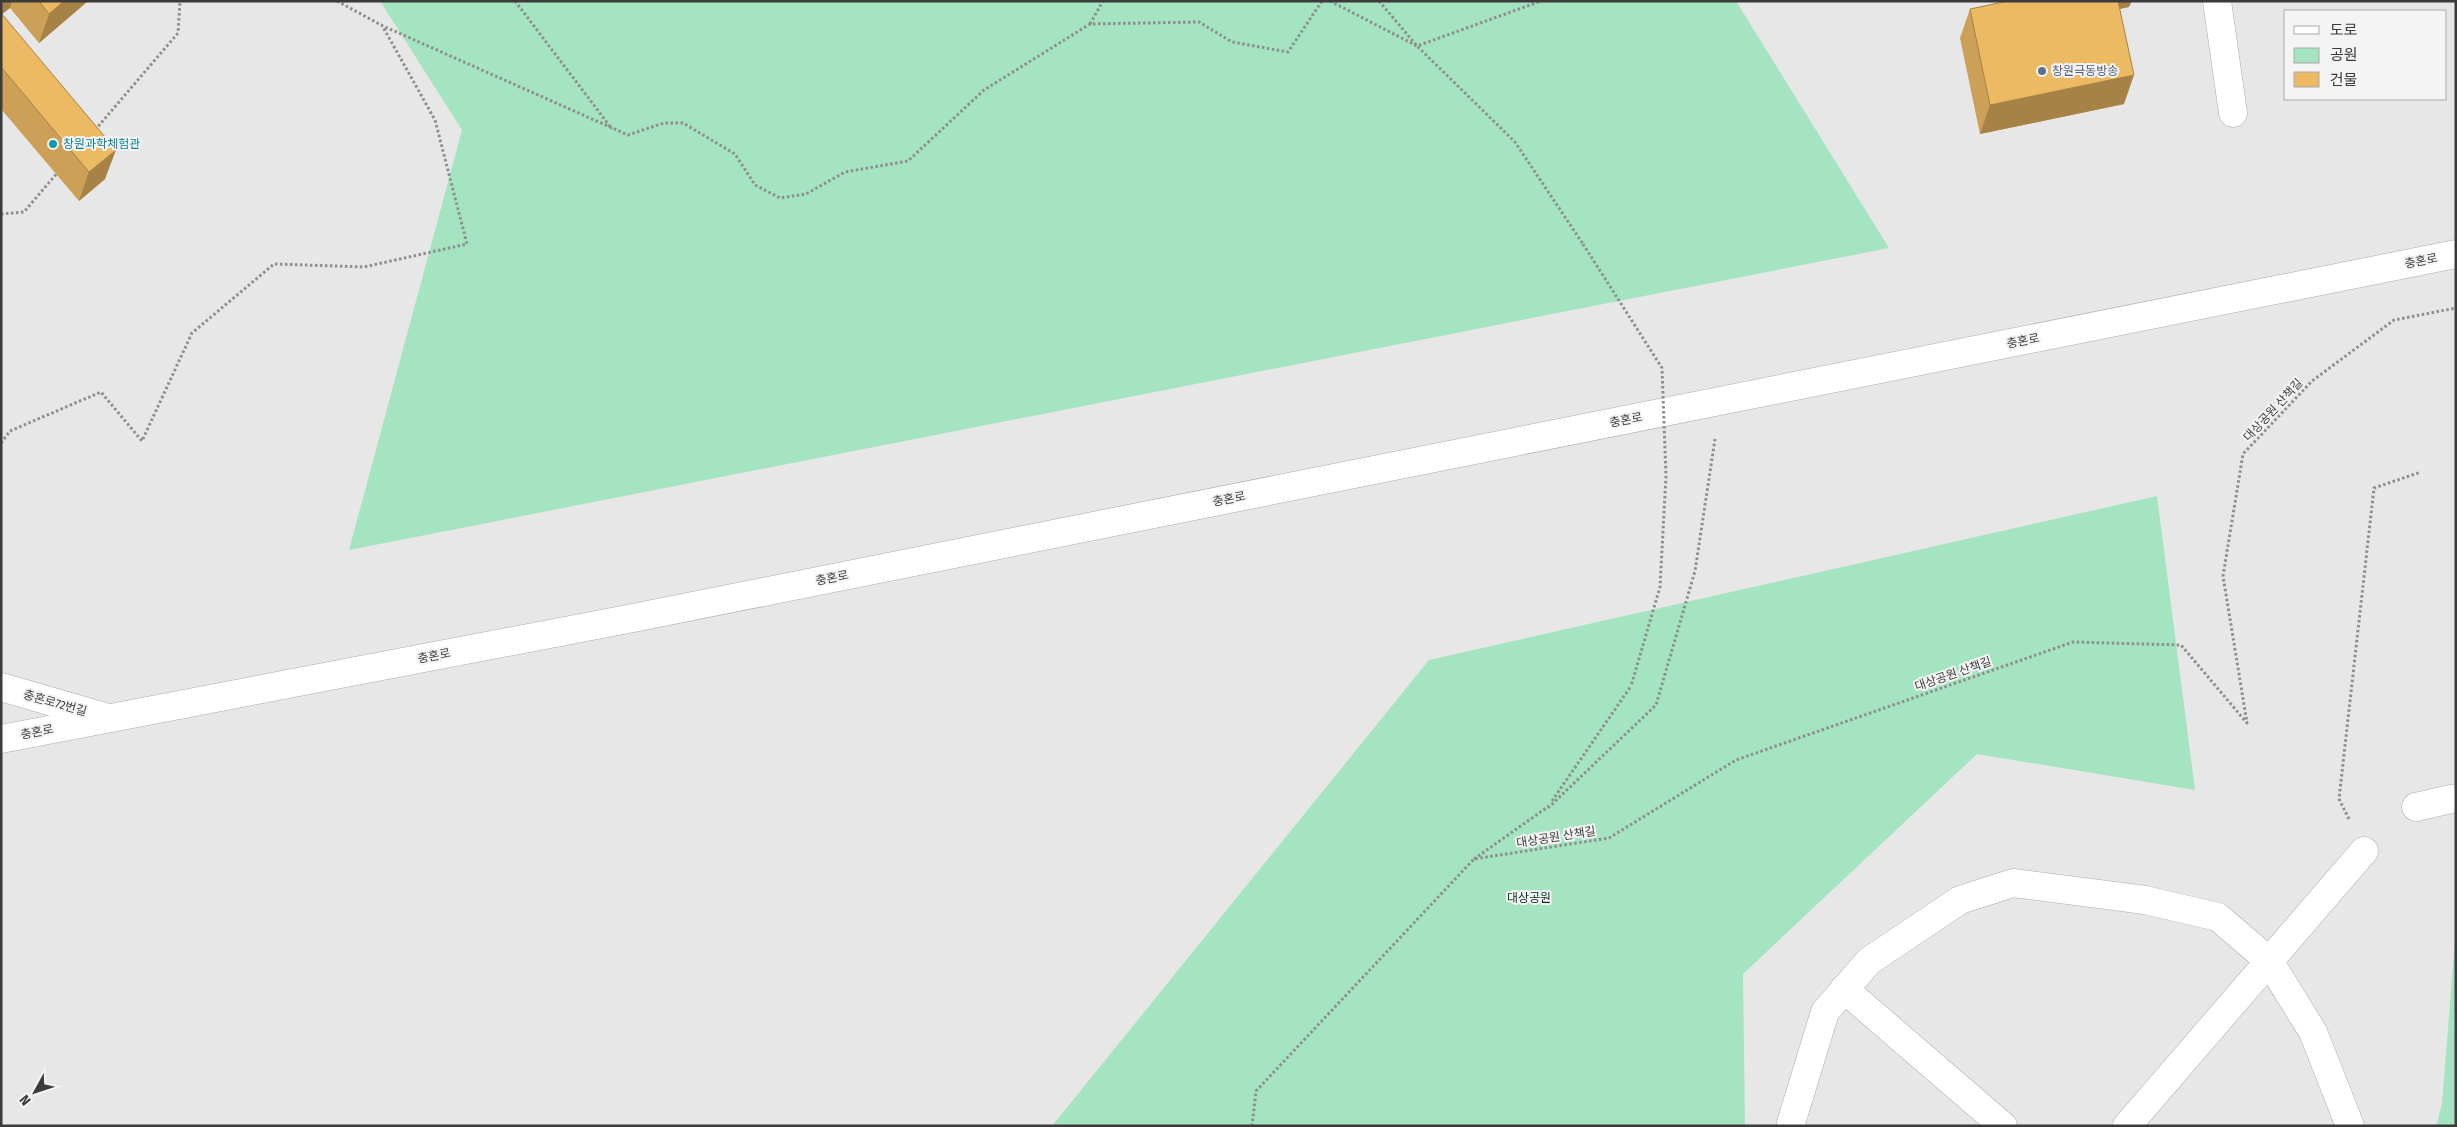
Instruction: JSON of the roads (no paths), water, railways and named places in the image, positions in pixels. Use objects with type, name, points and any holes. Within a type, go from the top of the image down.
[{"type":"main road","points":[[2217,1],[2233,113]]},
{"type":"main road","name":"충혼로","points":[[1,739],[633,618],[2456,254]]},
{"type":"main road","name":"충혼로72번길","points":[[1,687],[108,718]]},
{"type":"main road","points":[[2416,807],[2451,799]]},
{"type":"main road","points":[[2127,1126],[2364,851]]},
{"type":"main road","points":[[1791,1123],[1825,1012],[1869,961],[1960,900],[2013,883],[2145,900],[2218,917],[2269,961],[2313,1032],[2350,1126]]},
{"type":"main road","points":[[1844,989],[2003,1126]]},
{"type":"place","name":"창원극동방송","points":[[2042,71]]},
{"type":"place","name":"창원과학체험관","points":[[53,144]]},
{"type":"park label","name":"대상공원","points":[[1529,898]]}]
